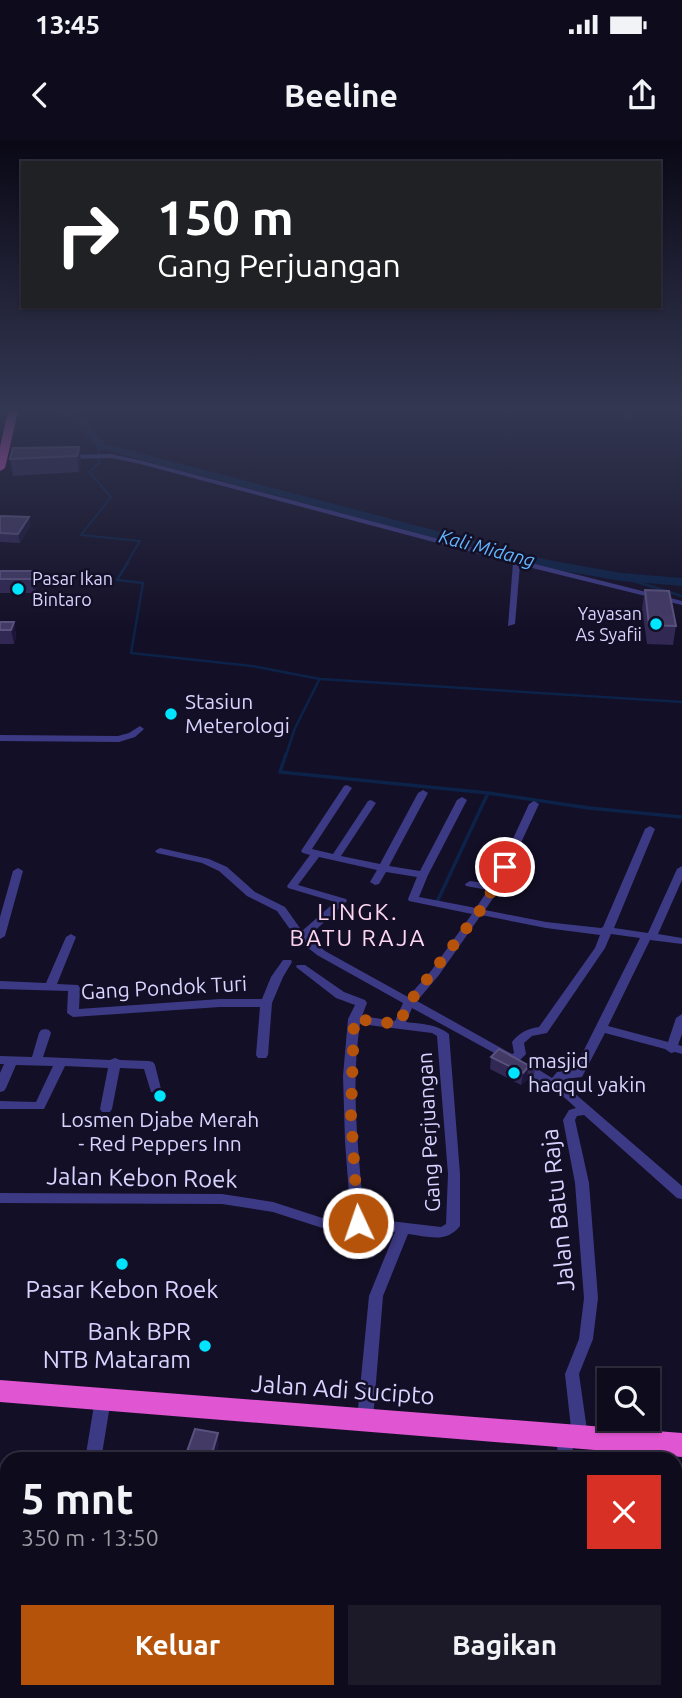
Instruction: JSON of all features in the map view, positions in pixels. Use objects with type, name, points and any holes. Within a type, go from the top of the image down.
[{"type":"highway","name":"Jalan Adi Sucipto","points":[[0,1391],[365,1419],[570,1444],[682,1445]]},
{"type":"street","points":[[223,484],[682,603]]},
{"type":"street","points":[[511,624],[517,562]]},
{"type":"street","points":[[0,738],[119,738],[140,729]]},
{"type":"street","points":[[347,789],[306,849],[316,854],[423,875]]},
{"type":"street","points":[[375,882],[423,793]]},
{"type":"street","points":[[462,800],[413,899],[604,931],[682,941]]},
{"type":"street","points":[[335,858],[371,803]]},
{"type":"street","points":[[399,1024],[408,1004],[435,973],[495,888],[534,804]]},
{"type":"street","points":[[513,1060],[520,1054],[517,1042],[522,1036],[543,1030],[600,948],[604,931],[650,829]]},
{"type":"street","points":[[160,851],[205,861],[223,869],[251,894],[281,909],[301,937],[321,953],[554,1085],[682,1194]]},
{"type":"street","points":[[301,937],[342,901],[292,886],[316,854]]},
{"type":"street","points":[[554,1085],[561,1075],[578,1074],[649,937],[677,894],[682,869]]},
{"type":"street","points":[[0,936],[18,871]]},
{"type":"street","points":[[470,884],[495,888]]},
{"type":"street","points":[[50,986],[71,937]]},
{"type":"street","points":[[266,1003],[276,977],[287,962]]},
{"type":"street","points":[[301,967],[340,995],[361,1003]]},
{"type":"street","name":"Gang Pondok Turi","points":[[0,985],[76,989],[73,1013],[220,1003],[266,1003],[262,1055]]},
{"type":"street","points":[[358,1222],[351,1115],[354,1019],[361,1003],[377,986]]},
{"type":"street","points":[[602,1028],[677,1050],[682,1018]]},
{"type":"street","name":"Gang Perjuangan","points":[[354,1019],[399,1024],[443,1034],[454,1174],[453,1226],[450,1230],[443,1233],[358,1222]]},
{"type":"street","points":[[36,1062],[45,1033]]},
{"type":"street","points":[[0,1088],[6,1060],[149,1065],[155,1089]]},
{"type":"street","points":[[0,1105],[40,1106],[61,1062]]},
{"type":"street","points":[[106,1108],[115,1062]]},
{"type":"street","name":"Jalan Batu Raja","points":[[570,1444],[572,1374],[586,1339],[590,1284],[582,1183],[569,1119],[575,1112],[585,1110]]},
{"type":"street","name":"Jalan Kebon Roek","points":[[0,1198],[222,1199],[273,1207],[344,1230],[353,1229],[358,1222]]},
{"type":"street","points":[[365,1419],[376,1296],[402,1228]]},
{"type":"street","points":[[94,1452],[103,1399]]},
{"type":"building","points":[[0,516],[29,517],[18,534],[0,533]]},
{"type":"building","points":[[0,571],[36,571],[32,579],[0,579]]},
{"type":"building","points":[[645,590],[669,591],[676,626],[649,625]]},
{"type":"building","points":[[0,622],[14,622],[11,630],[0,630]]},
{"type":"building","points":[[499,1049],[535,1069],[528,1067],[523,1073],[491,1057]]},
{"type":"building","points":[[195,1429],[218,1433],[212,1452],[187,1452]]},
{"type":"waterway","points":[[99,484],[111,497],[81,535],[140,541],[127,563]]},
{"type":"waterway","name":"Kali Midang","points":[[244,484],[547,564],[621,577],[682,582]]},
{"type":"waterway","points":[[128,562],[117,580],[143,583],[131,653],[252,666],[320,679],[682,702]]},
{"type":"waterway","points":[[621,577],[682,596]]},
{"type":"waterway","points":[[286,755],[295,728],[319,680]]},
{"type":"waterway","points":[[286,754],[280,772],[488,793]]},
{"type":"waterway","points":[[437,902],[488,793]]},
{"type":"waterway","points":[[488,793],[589,808],[682,817]]},
{"type":"place","name":"Pasar Ikan Bintaro","points":[[18,589]]},
{"type":"place","name":"Yayasan As Syafii","points":[[656,624]]},
{"type":"place","name":"Stasiun Meterologi","points":[[171,714]]},
{"type":"place","name":"masjid haqqul yakin","points":[[514,1073]]},
{"type":"place","name":"Losmen Djabe Merah - Red Peppers Inn","points":[[160,1096]]},
{"type":"place","name":"Pasar Kebon Roek","points":[[122,1264]]},
{"type":"place","name":"Bank BPR NTB Mataram","points":[[205,1346]]},
{"type":"district","name":"LINGK. BATU RAJA","points":[[358,925]]},
{"type":"route","points":[[358,1223],[351,1115],[354,1019],[399,1024],[408,1004],[435,973],[476,912],[482,908],[505,867]]}]
